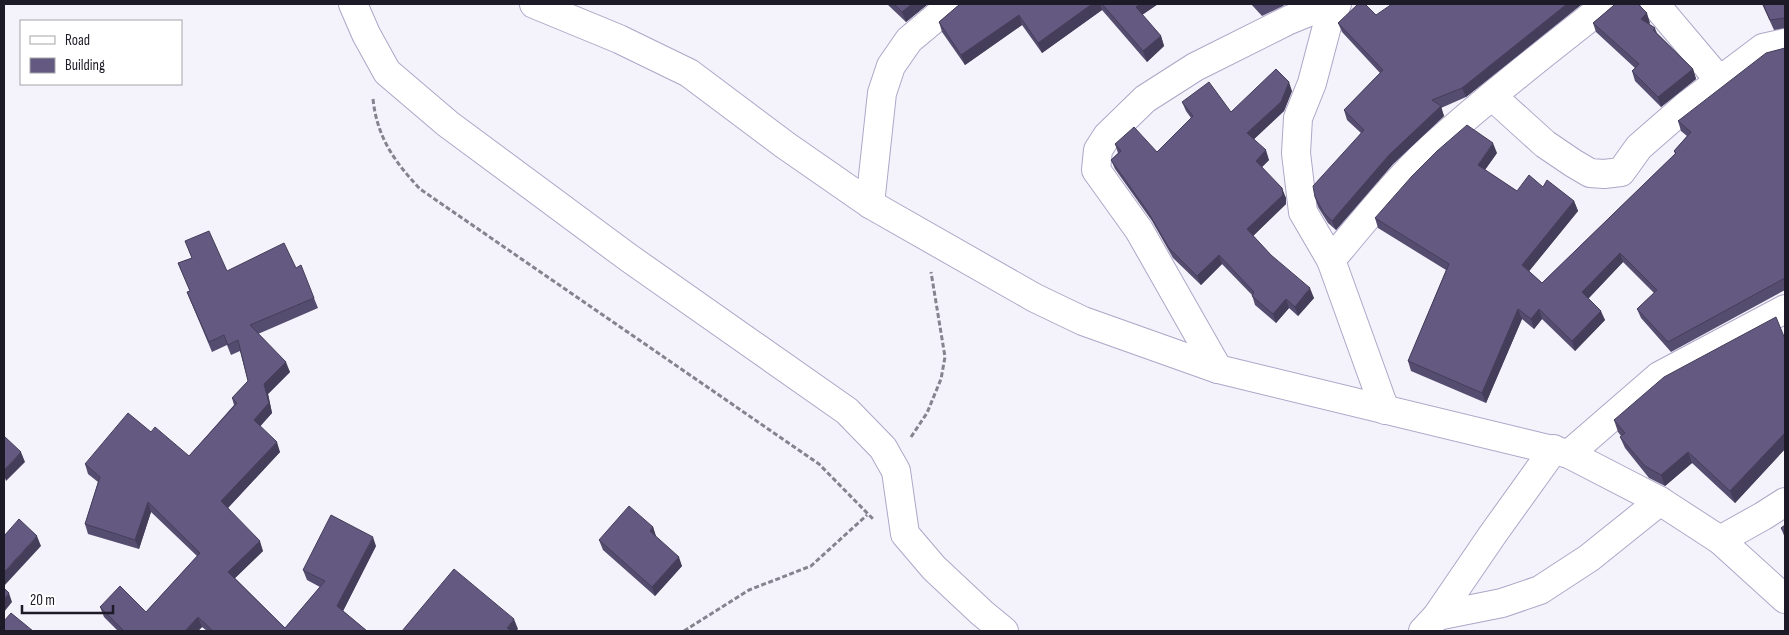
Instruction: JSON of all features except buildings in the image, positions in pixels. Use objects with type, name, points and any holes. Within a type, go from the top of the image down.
[{"type":"street","points":[[353,4],[387,72],[448,124],[629,258],[846,411],[883,448],[896,471],[905,534],[934,568],[1004,631]]},
{"type":"street","points":[[534,4],[619,39],[689,72],[785,145],[870,204],[1035,298],[1083,321],[1218,369],[1561,452],[1660,501],[1720,540],[1785,599]]},
{"type":"street","points":[[870,204],[882,94],[891,66],[909,40],[952,4]]},
{"type":"street","points":[[1218,369],[1138,230],[1096,170],[1098,150],[1107,136],[1145,99],[1195,67],[1289,20],[1328,4]]},
{"type":"street","points":[[1337,4],[1327,26],[1312,83],[1298,118],[1296,153],[1303,212],[1331,260],[1385,410]]},
{"type":"street","points":[[1331,260],[1374,209],[1429,151],[1492,96],[1607,4]]},
{"type":"street","points":[[1655,4],[1720,81]]},
{"type":"street","points":[[1492,96],[1545,144],[1573,163],[1590,173],[1621,172],[1640,147],[1686,106],[1763,48],[1785,43]]},
{"type":"street","points":[[1430,624],[1493,534],[1561,452],[1659,376],[1785,309]]},
{"type":"street","points":[[1430,624],[1540,590],[1589,558],[1660,501]]},
{"type":"street","points":[[1720,540],[1785,502]]},
{"type":"path","points":[[377,53],[372,93],[374,114],[380,134],[389,151],[420,189],[819,464],[866,515],[882,526],[905,534]]},
{"type":"path","points":[[896,471],[909,440],[927,413],[941,379],[945,357],[926,237]]},
{"type":"path","points":[[684,631],[749,590],[811,566],[866,515]]}]
